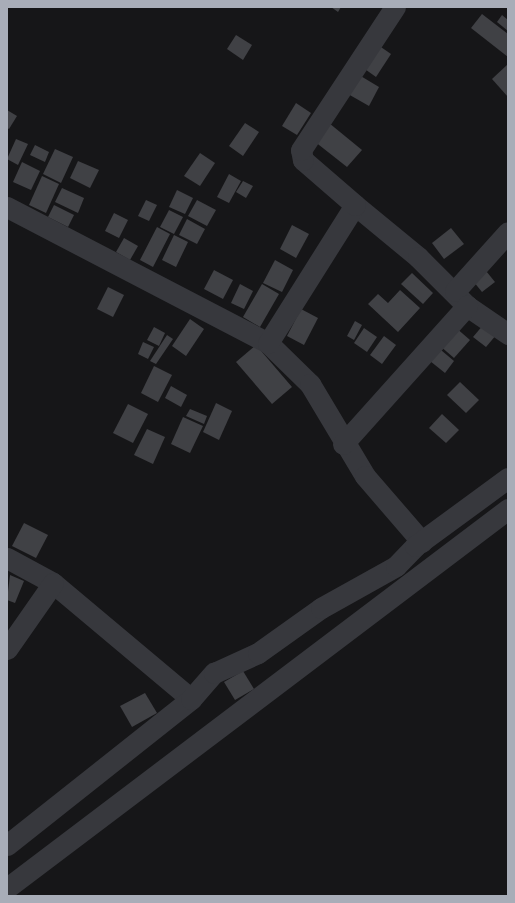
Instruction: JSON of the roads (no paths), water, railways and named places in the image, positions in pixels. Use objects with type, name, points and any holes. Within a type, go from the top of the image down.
[{"type":"street","points":[[395,7],[300,153],[303,160],[461,298],[508,334]]},
{"type":"street","points":[[268,343],[355,204]]},
{"type":"street","points":[[7,207],[268,343],[310,384],[343,444],[365,476],[422,542]]},
{"type":"street","points":[[343,444],[461,298],[508,232]]},
{"type":"street","points":[[7,845],[191,699],[214,673],[258,652],[321,608],[396,566],[422,542],[508,478]]},
{"type":"street","points":[[7,888],[508,509]]},
{"type":"street","points":[[7,558],[53,583],[191,699]]},
{"type":"street","points":[[7,649],[53,583]]}]
